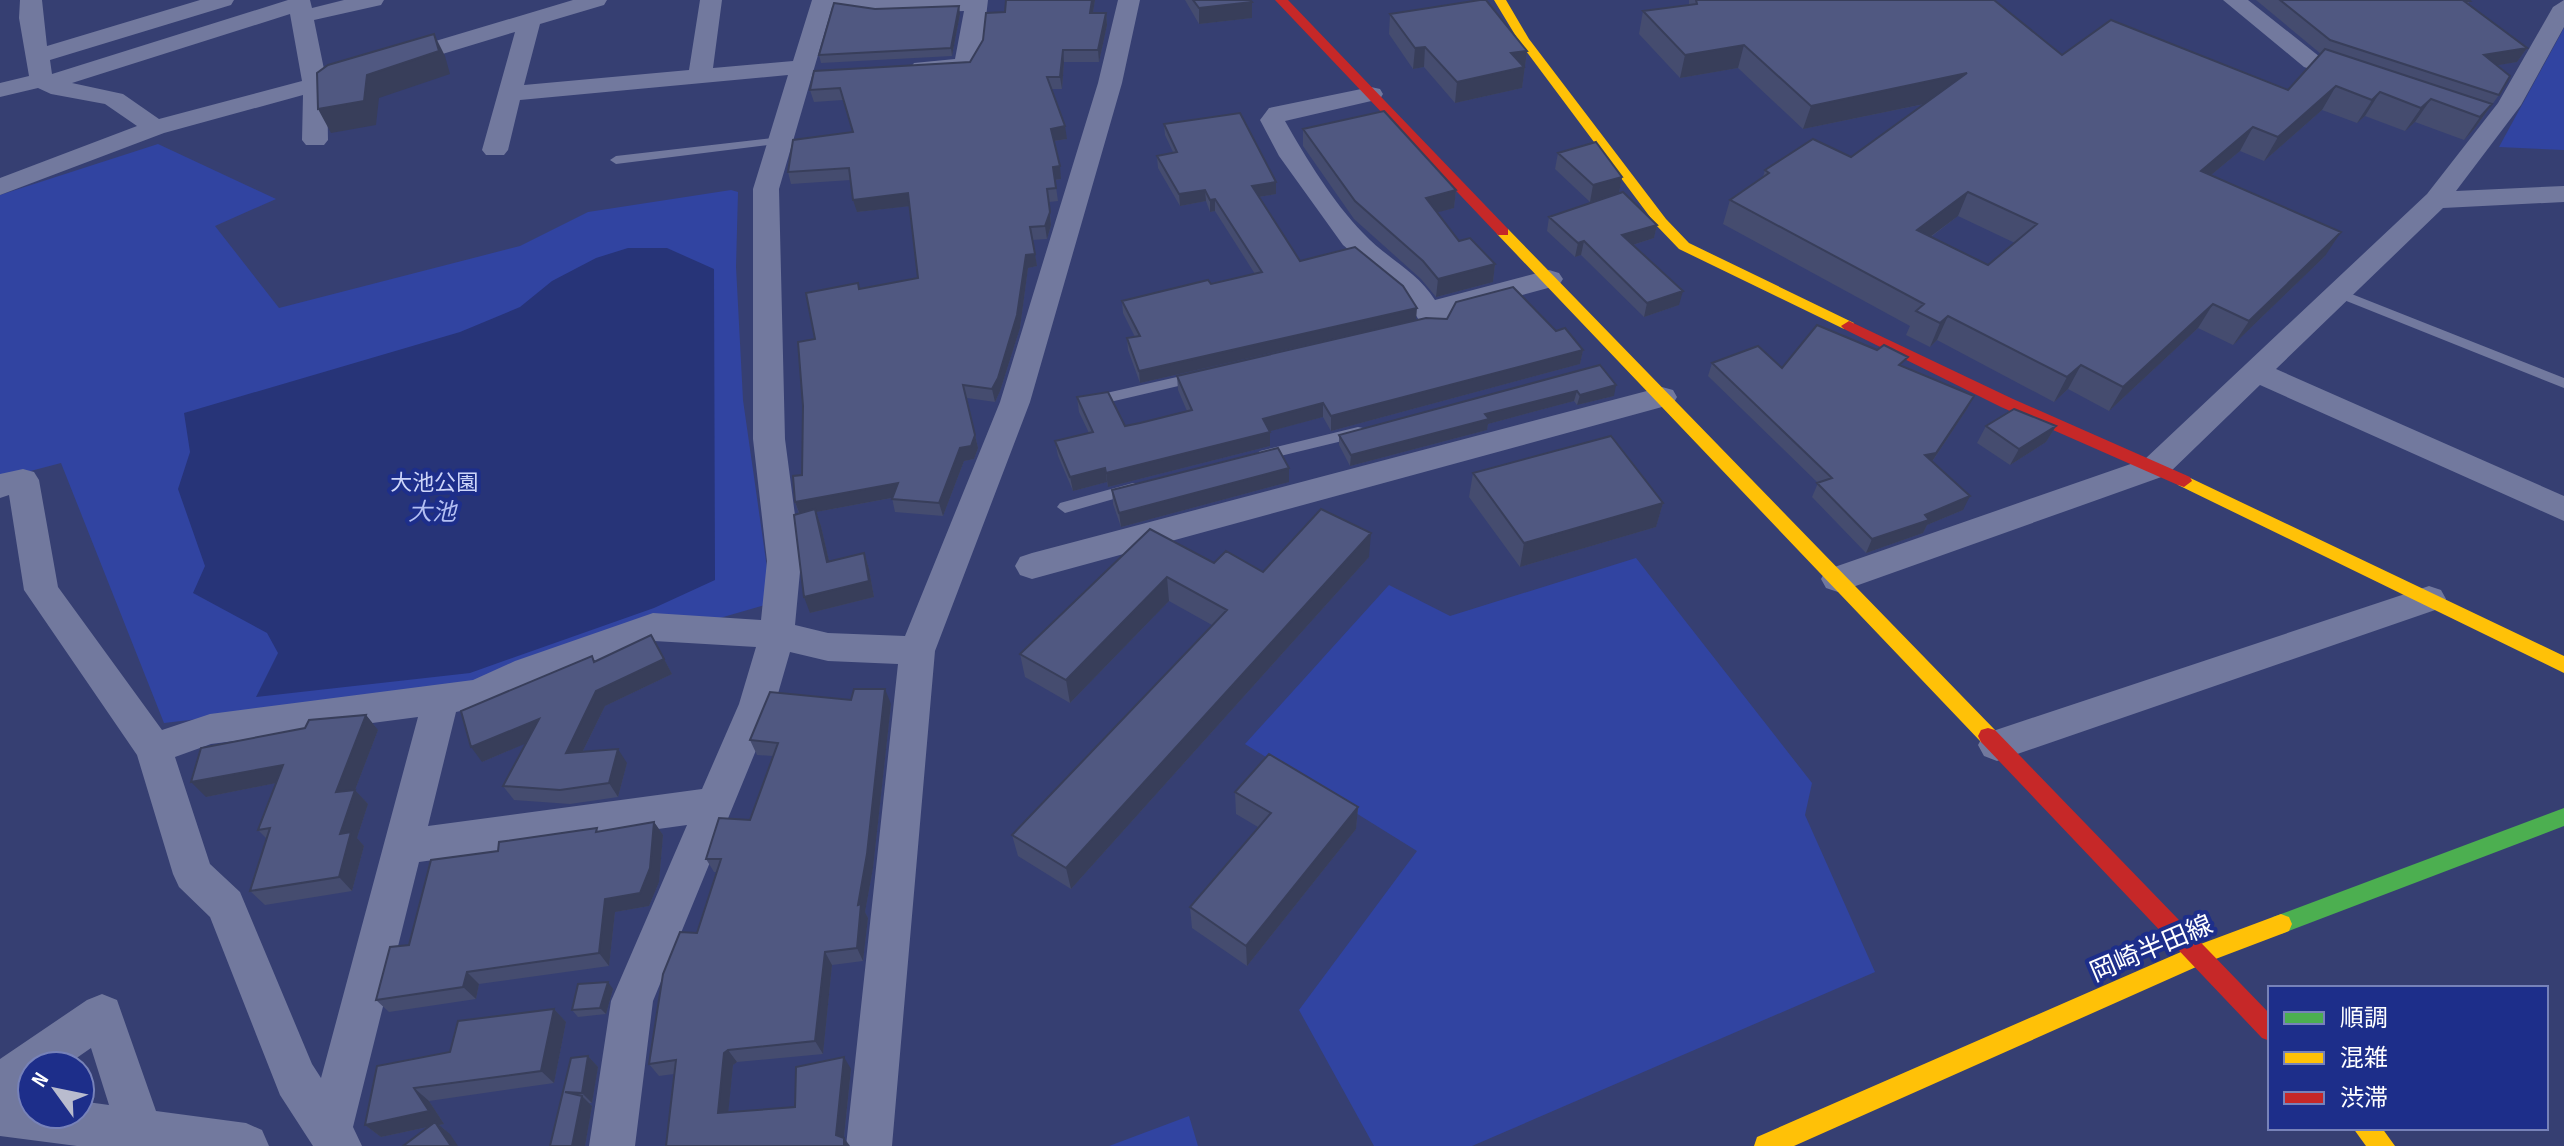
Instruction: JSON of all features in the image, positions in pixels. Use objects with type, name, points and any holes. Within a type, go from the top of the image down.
[{"type":"street","points":[[31,0],[29,8],[43,73],[52,88],[100,94],[114,99],[155,128]]},
{"type":"street","points":[[0,90],[223,0]]},
{"type":"street","points":[[43,73],[301,7],[373,0]]},
{"type":"street","points":[[0,187],[155,128],[315,85],[596,0]]},
{"type":"street","points":[[700,76],[711,0]]},
{"type":"street","points":[[612,1146],[632,1001],[757,704],[777,635],[784,561],[769,439],[766,189],[781,141],[812,71],[823,0]]},
{"type":"street","points":[[830,0],[877,7],[977,2],[970,51],[964,66],[905,69]]},
{"type":"street","points":[[869,1146],[917,651],[1015,402],[1110,83],[1129,0]]},
{"type":"street","points":[[1281,0],[1549,279],[1619,361],[1662,397],[2268,1028]]},
{"type":"street","points":[[1500,0],[1524,40],[1661,222],[1684,246],[2007,403],[2156,467],[2564,665]]},
{"type":"street","points":[[2234,0],[2312,62],[2372,83]]},
{"type":"street","points":[[301,7],[315,85],[315,140]]},
{"type":"street","points":[[1838,579],[2156,467],[2436,200],[2496,123],[2564,7]]},
{"type":"street","points":[[495,150],[530,20]]},
{"type":"street","points":[[510,94],[700,76],[812,71]]},
{"type":"street","points":[[1371,94],[1278,113],[1272,120],[1292,156],[1353,239],[1415,290],[1428,324],[1440,308],[1549,279]]},
{"type":"street","points":[[2470,115],[2496,123]]},
{"type":"street","points":[[2436,200],[2564,194]]},
{"type":"street","points":[[2256,372],[2564,509]]},
{"type":"street","points":[[1032,566],[1662,397]]},
{"type":"street","points":[[0,486],[23,480],[41,590],[154,749],[193,874],[226,905],[296,1079],[334,1138]]},
{"type":"street","points":[[1997,745],[2429,599]]},
{"type":"street","points":[[154,749],[210,729],[478,694],[528,671],[653,627],[777,635],[828,647],[917,651]]},
{"type":"street","points":[[334,1138],[402,847],[441,698]]},
{"type":"street","points":[[402,847],[715,804]]},
{"type":"street","name":"岡崎半田線","points":[[1766,1146],[2198,955],[2564,817]]},
{"type":"street","points":[[0,1085],[102,1015],[140,1132]]},
{"type":"street","points":[[0,1113],[246,1146]]},
{"type":"street","points":[[2367,1130],[2383,1146]]},
{"type":"lane","points":[[616,160],[781,141]]},
{"type":"lane","points":[[2339,293],[2564,383]]},
{"type":"lane","points":[[1088,403],[1208,375]]},
{"type":"lane","points":[[1237,462],[1373,428]]},
{"type":"lane","points":[[1065,507],[1149,484]]},
{"type":"green space","points":[[2564,28],[2564,150],[2499,147]]},
{"type":"green space","name":"大池公園","points":[[158,144],[276,199],[215,226],[279,308],[520,246],[588,212],[731,190],[738,192],[736,267],[743,400],[772,603],[484,686],[164,723],[61,463],[0,479],[0,195]]},
{"type":"green space","points":[[1636,558],[1812,783],[1805,815],[1875,972],[1472,1146],[1374,1146],[1299,1010],[1417,851],[1245,744],[1389,585],[1450,616]]},
{"type":"green space","points":[[1189,1116],[1198,1146],[1109,1146]]},
{"type":"water","name":"大池","points":[[628,248],[667,248],[714,269],[715,580],[654,608],[470,673],[256,697],[278,653],[267,633],[193,593],[205,566],[178,489],[190,452],[184,413],[460,332],[520,307],[552,281],[596,258]]},
{"type":"building","points":[[1006,0],[1092,0],[1090,13],[1106,13],[1098,50],[1063,50],[1060,77],[1047,77],[1065,126],[1051,129],[1060,166],[1053,167],[1056,188],[1047,189],[1050,212],[1045,226],[1030,227],[1035,254],[1026,255],[1017,315],[998,378],[992,389],[963,385],[975,435],[971,446],[960,448],[939,503],[892,499],[898,483],[795,502],[793,476],[802,475],[803,406],[798,342],[815,339],[806,293],[858,283],[859,289],[918,278],[908,193],[853,200],[849,168],[788,172],[793,140],[853,132],[840,88],[810,90],[814,71],[970,62],[983,40],[986,13],[1005,12]]},
{"type":"building","points":[[1193,0],[1250,0],[1252,2],[1199,8]]},
{"type":"building","points":[[1486,0],[1527,51],[1511,53],[1524,67],[1457,82],[1425,47],[1415,48],[1390,14]]},
{"type":"building","points":[[1696,0],[1994,0],[2062,55],[2111,20],[2288,90],[2325,49],[2492,104],[2480,117],[2431,99],[2421,108],[2380,92],[2372,100],[2336,86],[2278,137],[2253,127],[2201,171],[2341,232],[2249,321],[2213,304],[2123,387],[2081,365],[2067,377],[1948,316],[1940,323],[1916,311],[1924,304],[1730,200],[1769,173],[1765,170],[1813,139],[1851,157],[1967,73],[1811,106],[1744,45],[1685,55],[1643,11],[1697,4]],"holes":[[[1968,192],[2037,224],[1988,265],[1917,230]]]},
{"type":"building","points":[[2280,0],[2469,0],[2464,1],[2527,48],[2484,55],[2510,76],[2499,95],[2330,40]]},
{"type":"building","points":[[834,3],[875,9],[959,6],[951,48],[819,55]]},
{"type":"building","points":[[434,34],[439,51],[367,75],[364,101],[318,109],[317,73],[328,65]]},
{"type":"building","points":[[1384,111],[1456,190],[1426,198],[1459,241],[1470,238],[1495,264],[1438,279],[1423,261],[1355,201],[1303,129]]},
{"type":"building","points":[[1240,113],[1276,182],[1252,186],[1300,261],[1355,247],[1403,286],[1417,308],[1139,371],[1127,338],[1140,336],[1122,301],[1208,280],[1211,284],[1262,272],[1215,199],[1210,200],[1205,190],[1179,194],[1157,156],[1177,152],[1164,124]]},
{"type":"building","points":[[1596,142],[1622,177],[1593,185],[1558,153]]},
{"type":"building","points":[[1623,192],[1657,225],[1622,235],[1683,291],[1647,303],[1584,241],[1578,243],[1549,217]]},
{"type":"building","points":[[1513,287],[1556,331],[1565,328],[1583,350],[1331,416],[1323,403],[1263,419],[1270,432],[1106,473],[1105,468],[1070,477],[1055,441],[1093,432],[1077,397],[1108,392],[1125,426],[1192,410],[1177,376],[1426,318],[1447,319],[1456,302]]},
{"type":"building","points":[[1817,325],[1877,350],[1884,345],[1908,357],[1899,365],[1974,396],[1936,453],[1925,455],[1970,496],[1925,515],[1929,520],[1872,539],[1817,483],[1832,478],[1712,363],[1758,346],[1782,368]]},
{"type":"building","points":[[1600,365],[1616,385],[1580,395],[1577,391],[1485,414],[1489,419],[1351,455],[1339,435]]},
{"type":"building","points":[[2014,409],[2056,426],[2019,449],[1986,426]]},
{"type":"building","points":[[1611,436],[1663,503],[1524,543],[1473,473]]},
{"type":"building","points":[[1278,448],[1289,468],[1119,513],[1112,490]]},
{"type":"building","points":[[815,509],[827,562],[864,553],[869,581],[804,597],[794,515]]},
{"type":"building","points":[[1321,509],[1371,533],[1066,868],[1012,835],[1227,610],[1167,577],[1066,680],[1020,654],[1150,529],[1214,563],[1226,551],[1263,572]]},
{"type":"building","points":[[651,635],[664,659],[596,691],[566,753],[618,749],[609,783],[560,790],[503,786],[539,719],[471,747],[461,711],[592,656],[594,662]]},
{"type":"building","points":[[854,689],[885,689],[867,854],[858,905],[861,904],[857,948],[825,952],[815,1041],[728,1050],[724,1053],[718,1113],[795,1107],[796,1067],[844,1057],[836,1135],[844,1138],[844,1146],[666,1146],[676,1060],[649,1064],[663,974],[680,932],[697,933],[721,859],[706,859],[719,818],[750,820],[778,743],[750,740],[770,692],[851,700]]},
{"type":"building","points":[[366,715],[336,792],[355,790],[340,834],[351,832],[339,877],[250,891],[270,828],[258,830],[283,765],[191,782],[201,748],[305,728],[309,720]]},
{"type":"building","points":[[1269,754],[1358,807],[1246,946],[1190,907],[1271,813],[1235,792]]},
{"type":"building","points":[[654,822],[650,868],[640,893],[605,899],[599,953],[467,972],[463,987],[376,1000],[390,947],[409,945],[431,860],[498,851],[499,842],[597,828],[596,832]]},
{"type":"building","points":[[608,982],[600,1008],[572,1010],[578,984]]},
{"type":"building","points":[[554,1009],[541,1071],[414,1088],[429,1111],[365,1125],[377,1066],[450,1052],[458,1021]]},
{"type":"building","points":[[588,1056],[582,1093],[565,1092],[582,1096],[572,1146],[550,1146],[571,1058]]},
{"type":"building","points":[[435,1122],[451,1146],[403,1146]]},
{"type":"traffic: fast","points":[[2281,924],[2564,817]]},
{"type":"traffic: slow","points":[[1500,0],[1524,40],[1661,222],[1684,246],[1849,326]]},
{"type":"traffic: slow","points":[[1503,232],[1988,736]]},
{"type":"traffic: slow","points":[[2184,481],[2564,665]]},
{"type":"traffic: slow","points":[[1766,1146],[2198,955],[2281,924]]},
{"type":"traffic: slow","points":[[2367,1130],[2383,1146]]},
{"type":"traffic: jam","points":[[1281,0],[1503,232]]},
{"type":"traffic: jam","points":[[1849,326],[2007,403],[2184,481]]},
{"type":"traffic: jam","points":[[1988,736],[2198,955]]},
{"type":"traffic: jam","points":[[2198,955],[2268,1028]]}]
